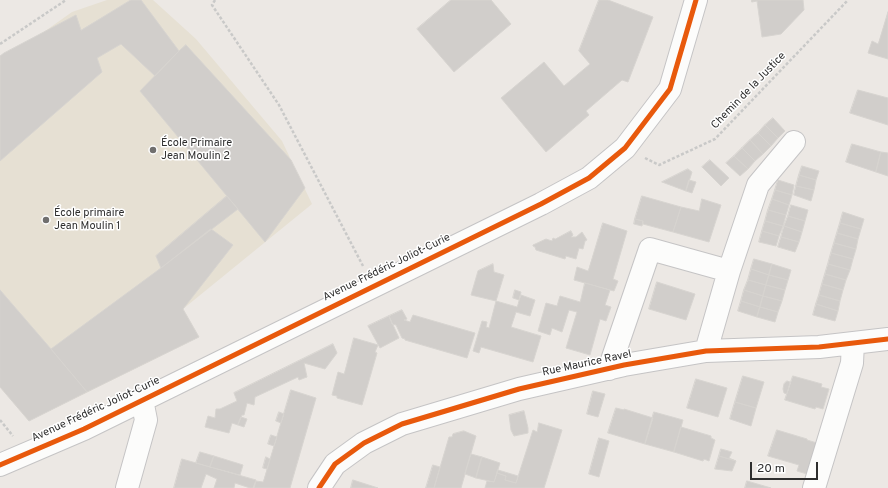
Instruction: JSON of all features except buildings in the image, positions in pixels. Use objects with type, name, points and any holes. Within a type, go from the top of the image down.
[{"type":"street","name":"Avenue Frédéric Joliot-Curie","points":[[0,465],[84,429],[541,204],[589,178],[625,148],[670,89],[696,0]]},
{"type":"street","points":[[706,351],[758,185],[794,142]]},
{"type":"street","name":"Rue Maurice Ravel","points":[[609,369],[650,249],[730,271]]},
{"type":"street","name":"Rue Maurice Ravel","points":[[319,488],[335,464],[364,443],[402,424],[519,388],[706,351],[819,347],[888,339]]},
{"type":"street","points":[[814,488],[852,363],[853,343]]},
{"type":"street","points":[[127,488],[146,420],[142,400]]},
{"type":"path","points":[[0,44],[66,0]]},
{"type":"path","points":[[215,0],[212,4],[279,105],[374,286]]},
{"type":"shaded area","name":"École Primaire Jean Moulin 2","points":[[107,0],[153,0],[196,39],[282,141],[312,204],[183,309],[199,337],[29,421],[0,387],[0,63],[72,12]]},
{"type":"cycle path","points":[[0,465],[84,429],[541,204],[589,178],[625,148],[670,89],[696,0]]},
{"type":"cycle path","points":[[319,488],[335,464],[364,443],[402,424],[519,389],[624,365],[706,351],[819,347],[888,339]]},
{"type":"place","name":"École Primaire Jean Moulin 2","points":[[153,150]]},
{"type":"place","name":"École primaire Jean Moulin 1","points":[[46,220]]}]
